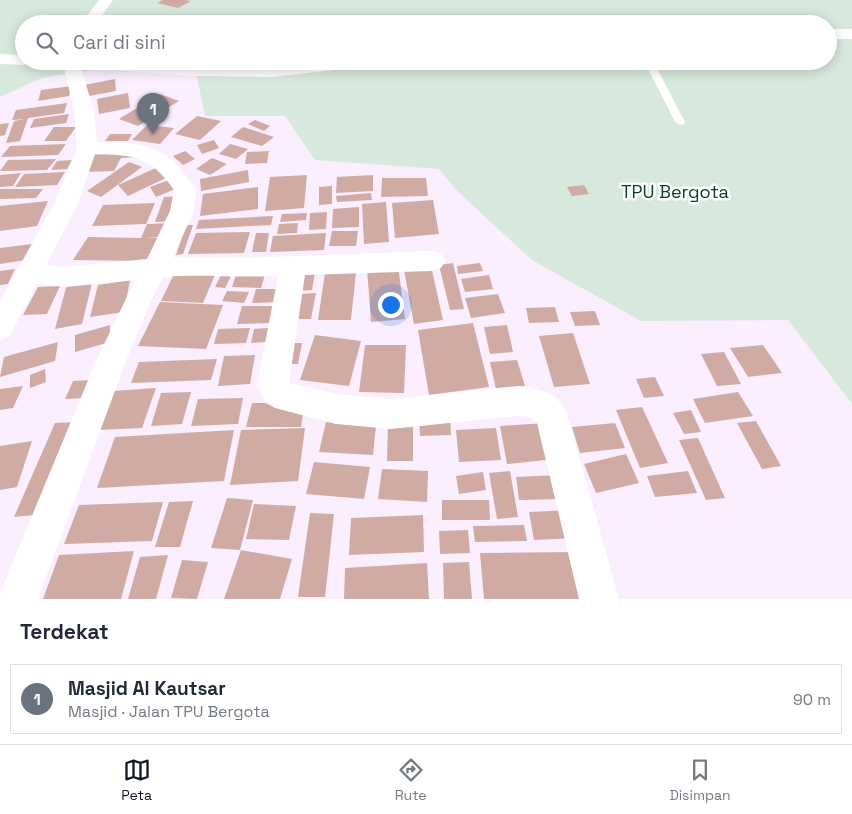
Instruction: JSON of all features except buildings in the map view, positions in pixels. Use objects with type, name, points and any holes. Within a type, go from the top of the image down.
[{"type":"street","points":[[95,15],[106,0]]},
{"type":"street","points":[[837,34],[852,34]]},
{"type":"street","points":[[0,59],[15,60]]},
{"type":"street","points":[[0,327],[66,204],[87,148],[84,111],[69,70]]},
{"type":"street","points":[[182,70],[271,72],[289,70]]},
{"type":"street","points":[[18,599],[111,361],[141,293],[156,269],[182,211],[185,190],[176,175],[155,156],[140,149],[87,148]]},
{"type":"street","points":[[28,273],[66,277],[180,266],[241,268],[432,261]]},
{"type":"street","points":[[293,266],[273,385],[277,393],[286,398],[336,409],[390,414],[518,401],[536,403],[551,414],[599,599]]},
{"type":"lane","points":[[653,70],[680,122]]},
{"type":"green space","name":"TPU Bergota","points":[[0,0],[852,0],[852,404],[788,320],[641,321],[532,260],[456,190],[439,169],[315,160],[285,116],[205,116],[195,70],[837,70],[837,15],[15,15],[15,70],[91,70],[42,78],[0,97]]},
{"type":"place","name":"Masjid Al Kautsar","points":[[153,134]]}]
